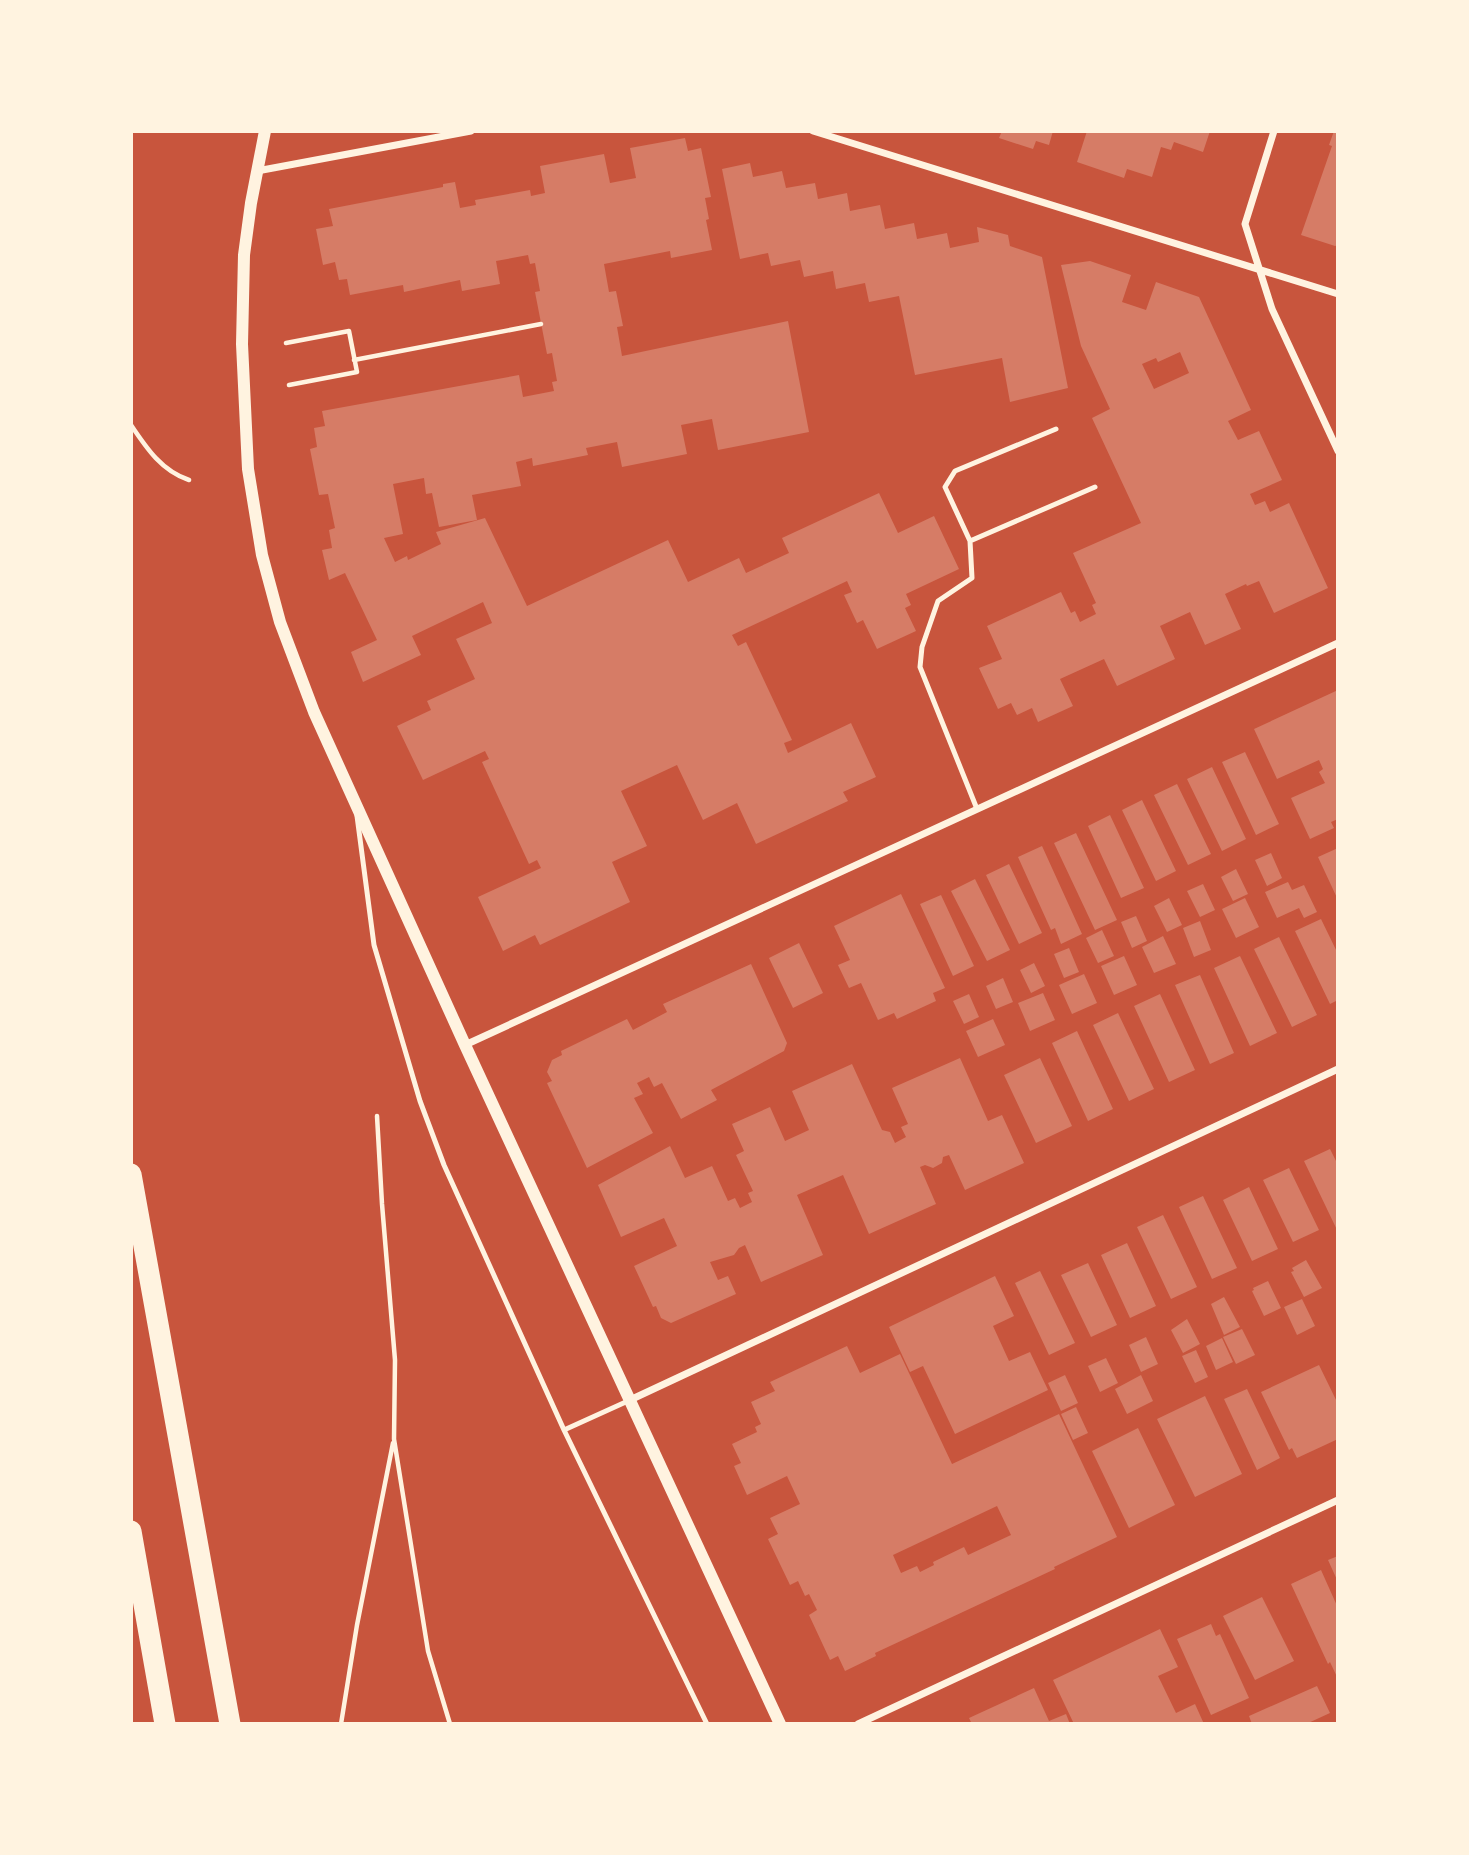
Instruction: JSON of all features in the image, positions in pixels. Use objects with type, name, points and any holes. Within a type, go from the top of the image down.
[{"type":"highway","points":[[131,1174],[230,1724]]},
{"type":"highway","points":[[131,1531],[165,1724]]},
{"type":"street","points":[[265,131],[244,255],[242,344],[248,469],[262,555],[280,622],[314,712],[465,1045],[780,1724]]},
{"type":"street","points":[[257,171],[471,131]]},
{"type":"street","points":[[813,131],[1338,294]]},
{"type":"street","points":[[1274,131],[1245,224],[1272,309],[1338,451]]},
{"type":"street","points":[[465,1045],[1338,642]]},
{"type":"street","points":[[629,1400],[1338,1069]]},
{"type":"street","points":[[858,1724],[1338,1500]]},
{"type":"lane","points":[[977,809],[920,667],[922,647],[938,601],[971,578],[970,541],[944,487],[955,471],[1056,429]]},
{"type":"lane","points":[[970,541],[1095,487]]},
{"type":"lane","points":[[355,802],[374,945],[420,1101],[444,1165],[564,1430],[707,1724]]},
{"type":"lane","points":[[564,1430],[629,1400]]},
{"type":"path","points":[[354,360],[541,324]]},
{"type":"path","points":[[286,343],[348,331],[357,372],[289,385]]},
{"type":"path","points":[[131,425],[148,451],[174,475],[189,480]]},
{"type":"path","points":[[377,1116],[395,1360],[394,1439],[428,1651],[450,1724]]},
{"type":"path","points":[[341,1724],[357,1625],[394,1439]]},
{"type":"building","points":[[1002,131],[1053,131],[1049,145],[1036,141],[1033,149],[999,138]]},
{"type":"building","points":[[1087,131],[1210,131],[1203,152],[1174,142],[1171,150],[1161,147],[1152,177],[1127,169],[1124,178],[1077,162]]},
{"type":"building","points":[[1334,131],[1338,131],[1338,245],[1335,246],[1301,235],[1332,146],[1329,145]]},
{"type":"building","points":[[685,138],[688,151],[701,148],[711,197],[705,198],[712,250],[671,258],[670,251],[604,264],[609,292],[616,291],[623,326],[617,327],[622,356],[788,321],[809,432],[718,450],[712,419],[681,425],[687,454],[622,467],[617,442],[586,448],[588,455],[533,466],[532,458],[516,462],[521,486],[472,495],[477,520],[439,527],[432,493],[426,494],[424,478],[393,484],[403,534],[384,538],[395,562],[407,556],[408,560],[441,544],[436,532],[485,518],[527,606],[668,540],[688,582],[739,558],[746,573],[789,553],[782,538],[879,493],[898,533],[934,516],[959,569],[906,594],[911,605],[905,608],[916,631],[877,649],[863,620],[857,623],[844,595],[852,592],[847,581],[732,635],[738,646],[746,642],[792,740],[784,743],[788,753],[851,723],[876,777],[843,792],[848,801],[756,844],[737,803],[703,820],[677,765],[621,791],[647,846],[612,862],[630,902],[540,945],[535,935],[503,951],[478,897],[541,868],[537,860],[529,864],[482,762],[489,759],[485,751],[423,780],[397,726],[431,710],[427,701],[475,679],[456,639],[492,623],[483,602],[412,636],[421,655],[363,682],[351,652],[377,640],[345,573],[329,580],[322,550],[332,548],[329,530],[335,528],[328,494],[319,495],[310,449],[317,447],[314,428],[325,426],[322,411],[519,375],[523,397],[554,391],[552,382],[557,381],[552,353],[547,354],[535,292],[540,291],[535,263],[530,264],[528,255],[496,261],[500,284],[462,291],[460,280],[404,292],[403,285],[350,295],[347,279],[339,280],[335,262],[323,265],[316,229],[333,226],[329,209],[443,187],[443,184],[455,182],[460,208],[476,205],[475,200],[530,190],[531,196],[545,193],[540,166],[604,154],[610,183],[636,178],[630,148]]},
{"type":"building","points":[[750,163],[753,177],[782,171],[786,188],[815,183],[818,199],[847,193],[850,211],[880,205],[885,229],[914,223],[917,239],[947,233],[950,248],[979,242],[977,227],[1008,235],[1010,246],[1042,257],[1068,388],[1010,402],[1002,358],[915,375],[899,296],[869,302],[865,283],[836,289],[833,271],[804,277],[800,260],[771,266],[768,253],[740,259],[722,169]]},
{"type":"building","points":[[1090,261],[1131,275],[1122,302],[1146,310],[1156,282],[1199,297],[1251,410],[1228,421],[1238,440],[1259,431],[1282,480],[1250,494],[1255,505],[1265,501],[1270,512],[1289,503],[1328,588],[1274,613],[1259,581],[1247,586],[1246,584],[1225,594],[1241,629],[1205,645],[1190,612],[1160,626],[1175,659],[1117,686],[1104,659],[1060,679],[1073,706],[1038,722],[1032,708],[1017,715],[1011,703],[998,709],[979,668],[1002,659],[987,626],[1061,592],[1071,613],[1075,611],[1080,622],[1096,614],[1092,605],[1096,603],[1073,553],[1141,523],[1092,418],[1110,409],[1081,346],[1061,265]],"holes":[[[1180,352],[1189,373],[1154,389],[1142,364],[1156,358],[1158,362]]]},
{"type":"building","points":[[1338,690],[1338,819],[1331,822],[1334,828],[1310,839],[1291,798],[1325,783],[1319,772],[1323,769],[1319,760],[1277,779],[1254,729]]},
{"type":"building","points":[[1245,752],[1279,824],[1256,835],[1222,762]]},
{"type":"building","points":[[1212,767],[1246,839],[1222,851],[1187,779]]},
{"type":"building","points":[[1177,784],[1211,854],[1188,865],[1154,795]]},
{"type":"building","points":[[1142,800],[1176,871],[1156,881],[1122,810]]},
{"type":"building","points":[[1110,815],[1144,888],[1121,898],[1088,826]]},
{"type":"building","points":[[1076,833],[1117,920],[1095,930],[1054,843]]},
{"type":"building","points":[[1042,846],[1082,934],[1061,944],[1055,928],[1051,930],[1018,857]]},
{"type":"building","points":[[1338,848],[1338,900],[1318,857]]},
{"type":"building","points":[[1271,853],[1282,878],[1267,886],[1255,860]]},
{"type":"building","points":[[1009,864],[1042,933],[1019,944],[986,875]]},
{"type":"building","points":[[1236,869],[1248,894],[1233,901],[1221,877]]},
{"type":"building","points":[[975,879],[1010,950],[987,961],[951,891]]},
{"type":"building","points":[[1288,882],[1292,890],[1304,885],[1317,912],[1304,918],[1299,908],[1277,918],[1265,892]]},
{"type":"building","points":[[1203,884],[1215,910],[1200,917],[1187,891]]},
{"type":"building","points":[[901,894],[945,988],[933,993],[936,1001],[897,1019],[894,1013],[878,1020],[861,983],[849,988],[838,965],[850,960],[834,926]]},
{"type":"building","points":[[941,895],[974,966],[953,976],[920,904]]},
{"type":"building","points":[[1169,898],[1182,925],[1167,932],[1154,906]]},
{"type":"building","points":[[1245,898],[1259,927],[1236,938],[1222,909]]},
{"type":"building","points":[[1136,916],[1147,941],[1132,948],[1121,922]]},
{"type":"building","points":[[1321,919],[1338,954],[1338,1000],[1330,1004],[1295,931]]},
{"type":"building","points":[[1200,921],[1211,950],[1194,957],[1183,928]]},
{"type":"building","points":[[1102,930],[1114,956],[1098,963],[1086,938]]},
{"type":"building","points":[[1163,936],[1176,964],[1154,973],[1142,947]]},
{"type":"building","points":[[1279,937],[1317,1015],[1292,1027],[1254,949]]},
{"type":"building","points":[[799,943],[823,993],[793,1008],[769,958]]},
{"type":"building","points":[[1069,948],[1079,972],[1064,978],[1054,954]]},
{"type":"building","points":[[1124,956],[1137,985],[1114,995],[1101,966]]},
{"type":"building","points":[[1240,956],[1277,1033],[1250,1046],[1214,968]]},
{"type":"building","points":[[1034,963],[1045,986],[1031,993],[1020,970]]},
{"type":"building","points":[[751,964],[787,1043],[784,1051],[711,1090],[717,1100],[681,1119],[662,1083],[654,1087],[649,1077],[637,1083],[643,1094],[634,1098],[653,1133],[587,1168],[547,1083],[552,1081],[547,1072],[552,1060],[562,1055],[561,1051],[627,1019],[633,1030],[667,1012],[663,1004]]},
{"type":"building","points":[[1084,974],[1097,1003],[1072,1014],[1059,985]]},
{"type":"building","points":[[1200,975],[1234,1053],[1210,1064],[1175,985]]},
{"type":"building","points":[[1003,978],[1013,1002],[996,1009],[986,986]]},
{"type":"building","points":[[1043,993],[1055,1020],[1030,1031],[1018,1003]]},
{"type":"building","points":[[969,994],[979,1017],[964,1024],[953,1001]]},
{"type":"building","points":[[1160,994],[1195,1070],[1169,1082],[1134,1006]]},
{"type":"building","points":[[1118,1013],[1154,1089],[1129,1101],[1093,1025]]},
{"type":"building","points":[[993,1019],[1005,1045],[978,1057],[966,1031]]},
{"type":"building","points":[[1077,1031],[1113,1109],[1088,1121],[1052,1043]]},
{"type":"building","points":[[960,1058],[988,1121],[1002,1115],[1024,1163],[965,1190],[949,1155],[943,1157],[942,1163],[933,1168],[925,1165],[920,1167],[936,1204],[869,1234],[843,1175],[797,1195],[823,1255],[761,1282],[745,1245],[734,1255],[710,1262],[718,1280],[728,1276],[736,1294],[671,1323],[661,1318],[634,1266],[677,1246],[664,1218],[621,1237],[598,1185],[670,1146],[685,1178],[712,1166],[728,1201],[735,1198],[740,1208],[752,1202],[748,1193],[753,1191],[736,1155],[744,1151],[732,1124],[770,1107],[785,1141],[809,1130],[792,1091],[852,1064],[882,1130],[890,1132],[895,1143],[906,1137],[901,1127],[908,1124],[892,1088]]},
{"type":"building","points":[[1040,1058],[1072,1126],[1036,1143],[1004,1075]]},
{"type":"building","points":[[1330,1149],[1338,1165],[1338,1232],[1304,1161]]},
{"type":"building","points":[[1289,1168],[1319,1230],[1293,1242],[1263,1180]]},
{"type":"building","points":[[1249,1187],[1278,1249],[1252,1261],[1223,1200]]},
{"type":"building","points":[[1203,1196],[1237,1268],[1212,1279],[1179,1207]]},
{"type":"building","points":[[1163,1215],[1197,1287],[1171,1299],[1137,1227]]},
{"type":"building","points":[[1127,1243],[1156,1306],[1130,1318],[1101,1255]]},
{"type":"building","points":[[1306,1260],[1322,1288],[1304,1297],[1291,1272],[1294,1271],[1292,1268]]},
{"type":"building","points":[[1088,1263],[1117,1325],[1091,1337],[1061,1275]]},
{"type":"building","points":[[1040,1271],[1075,1343],[1049,1355],[1015,1283]]},
{"type":"building","points":[[995,1276],[1014,1316],[993,1326],[1009,1361],[1030,1352],[1048,1390],[955,1434],[923,1366],[910,1372],[889,1327]]},
{"type":"building","points":[[1268,1281],[1281,1308],[1264,1316],[1252,1291]]},
{"type":"building","points":[[1224,1297],[1240,1327],[1224,1335],[1211,1304]]},
{"type":"building","points":[[1302,1299],[1315,1326],[1297,1335],[1284,1307]]},
{"type":"building","points":[[1187,1319],[1200,1344],[1183,1353],[1171,1330]]},
{"type":"building","points":[[1242,1329],[1255,1355],[1236,1364],[1223,1337]]},
{"type":"building","points":[[1146,1337],[1158,1364],[1141,1372],[1129,1345]]},
{"type":"building","points":[[1222,1338],[1233,1362],[1216,1370],[1206,1346]]},
{"type":"building","points":[[847,1346],[860,1373],[900,1354],[952,1464],[1059,1414],[1117,1537],[875,1653],[876,1656],[845,1671],[838,1656],[830,1660],[809,1615],[817,1610],[809,1594],[805,1596],[798,1581],[790,1585],[768,1539],[778,1534],[770,1518],[800,1504],[787,1476],[747,1495],[734,1466],[741,1463],[732,1444],[757,1432],[755,1427],[761,1424],[751,1402],[775,1391],[770,1382]],"holes":[[[997,1506],[1011,1535],[968,1555],[964,1547],[933,1562],[934,1565],[920,1572],[917,1566],[901,1573],[893,1555]]]},
{"type":"building","points":[[1196,1350],[1208,1377],[1195,1383],[1182,1356]]},
{"type":"building","points":[[1106,1358],[1118,1383],[1100,1392],[1088,1366]]},
{"type":"building","points":[[1319,1365],[1338,1404],[1338,1439],[1297,1458],[1292,1448],[1289,1450],[1261,1392]]},
{"type":"building","points":[[1065,1375],[1078,1403],[1061,1411],[1048,1383]]},
{"type":"building","points":[[1141,1375],[1153,1401],[1127,1414],[1115,1389]]},
{"type":"building","points":[[1247,1389],[1280,1458],[1257,1470],[1224,1399]]},
{"type":"building","points":[[1205,1396],[1242,1474],[1195,1497],[1157,1419]]},
{"type":"building","points":[[1076,1407],[1088,1433],[1073,1440],[1061,1414]]},
{"type":"building","points":[[1138,1428],[1175,1505],[1129,1528],[1092,1451]]},
{"type":"building","points":[[1338,1556],[1338,1582],[1328,1560]]},
{"type":"building","points":[[1321,1570],[1338,1608],[1338,1679],[1330,1662],[1328,1664],[1291,1584]]},
{"type":"building","points":[[1262,1597],[1294,1661],[1255,1680],[1223,1616]]},
{"type":"building","points":[[1211,1624],[1216,1636],[1220,1634],[1249,1698],[1211,1715],[1177,1639]]},
{"type":"building","points":[[1160,1629],[1178,1667],[1158,1676],[1176,1713],[1195,1704],[1204,1724],[1074,1724],[1053,1680]]},
{"type":"building","points":[[1317,1686],[1330,1713],[1306,1724],[1252,1724],[1249,1716]]},
{"type":"building","points":[[1034,1688],[1049,1721],[1066,1714],[1070,1724],[972,1724],[969,1718]]}]
